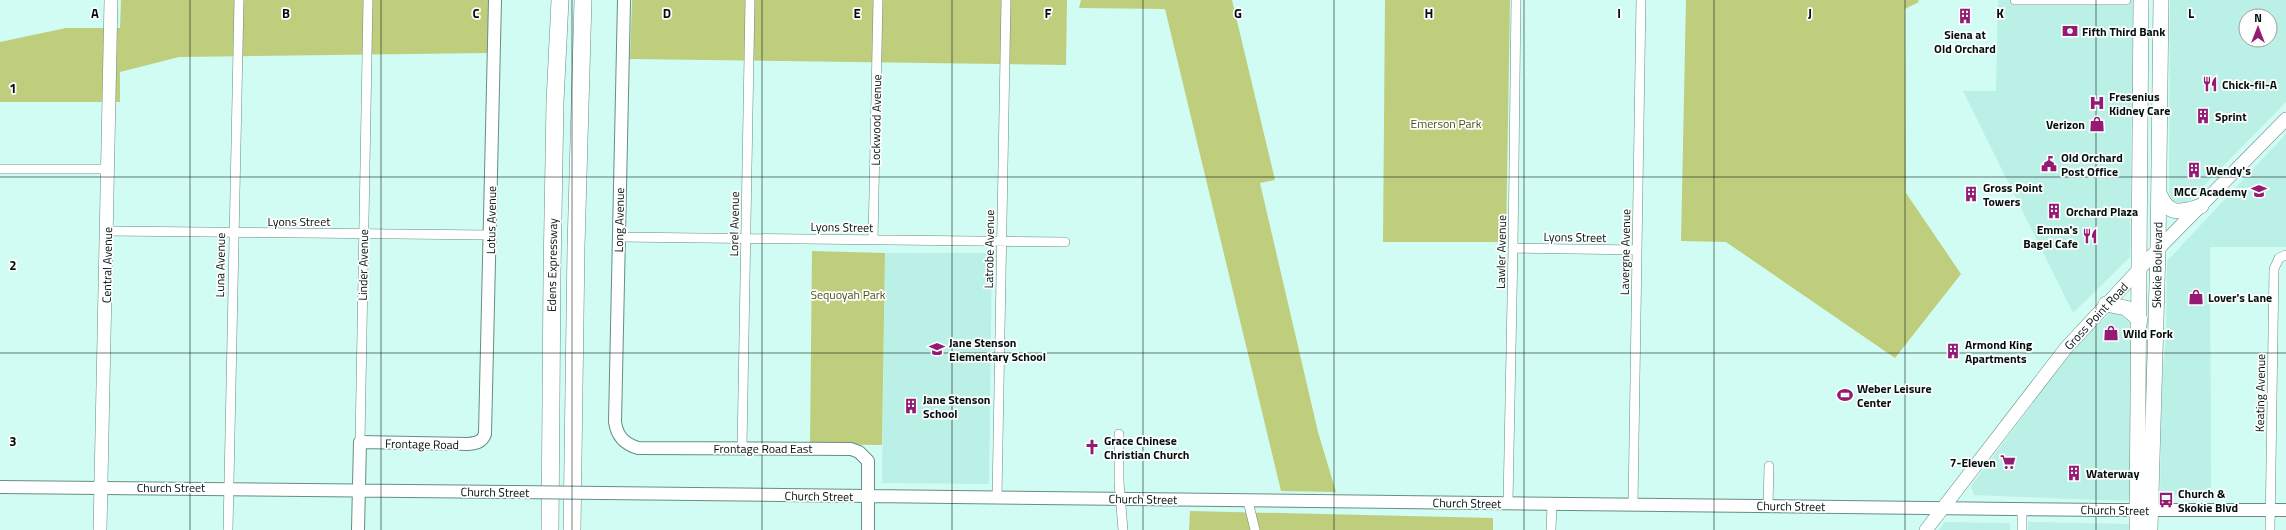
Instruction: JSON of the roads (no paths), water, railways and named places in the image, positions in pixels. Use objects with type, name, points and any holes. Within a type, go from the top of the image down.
[{"type":"highway","name":"Edens Expressway","points":[[550,530],[552,242],[560,0]]},
{"type":"highway","name":"Edens Expressway","points":[[572,530],[576,247],[583,0]]},
{"type":"main road","name":"Central Avenue","points":[[100,530],[109,169],[111,0]]},
{"type":"main road","name":"Skokie Boulevard","points":[[2141,0],[2140,320],[2144,510],[2150,530]]},
{"type":"main road","name":"Skokie Boulevard","points":[[2137,530],[2144,510],[2158,249],[2161,0]]},
{"type":"main road","name":"Gross Point Road","points":[[1926,530],[2001,433],[2035,384],[2106,304],[2158,249],[2286,119]]},
{"type":"main road","points":[[2159,193],[2163,203],[2173,211],[2182,213],[2201,206]]},
{"type":"main road","points":[[2106,304],[2126,308],[2140,320]]},
{"type":"street","name":"Luna Avenue","points":[[228,530],[239,0]]},
{"type":"street","name":"Linder Avenue","points":[[358,530],[368,0]]},
{"type":"street","name":"Lotus Avenue","points":[[483,439],[486,428],[495,0]]},
{"type":"street","name":"Long Avenue","points":[[621,439],[616,431],[615,422],[624,0]]},
{"type":"street","name":"Lorel Avenue","points":[[742,448],[750,0]]},
{"type":"street","name":"Lockwood Avenue","points":[[873,240],[878,0]]},
{"type":"street","name":"Latrobe Avenue","points":[[997,498],[1006,0]]},
{"type":"street","name":"Lawler Avenue","points":[[1508,503],[1516,0]]},
{"type":"street","name":"Lavergne Avenue","points":[[1633,505],[1641,0]]},
{"type":"street","points":[[2015,0],[2126,0]]},
{"type":"street","points":[[0,169],[109,169]]},
{"type":"street","name":"Lyons Street","points":[[107,231],[491,235]]},
{"type":"street","name":"Lyons Street","points":[[619,237],[1065,242]]},
{"type":"street","name":"Lyons Street","points":[[1513,248],[1637,250]]},
{"type":"street","name":"Keating Avenue","points":[[2270,530],[2274,269],[2282,256]]},
{"type":"street","points":[[1119,434],[1119,482],[1123,530]]},
{"type":"street","name":"Frontage Road","points":[[360,442],[468,444],[476,443],[483,439]]},
{"type":"street","name":"Frontage Road East","points":[[621,439],[628,445],[638,448],[851,449],[859,452],[868,461],[869,496]]},
{"type":"street","points":[[1768,506],[1769,466]]},
{"type":"street","name":"Church Street","points":[[0,487],[602,492],[997,498],[2022,509],[2286,510]]},
{"type":"street","points":[[868,530],[869,496]]},
{"type":"street","points":[[1248,501],[1255,530]]},
{"type":"street","points":[[1551,530],[1552,504]]},
{"type":"street","points":[[2022,509],[2022,530]]},
{"type":"place","name":"Siena at Old Orchard","points":[[1965,16]]},
{"type":"place","name":"Fifth Third Bank","points":[[2070,31]]},
{"type":"place","name":"Chick-fil-A","points":[[2210,84]]},
{"type":"place","name":"Fresenius Kidney Care","points":[[2097,103]]},
{"type":"place","name":"Sprint","points":[[2203,116]]},
{"type":"place","name":"Verizon","points":[[2097,124]]},
{"type":"place","name":"Old Orchard Post Office","points":[[2049,164]]},
{"type":"place","name":"Wendy's","points":[[2194,170]]},
{"type":"place","name":"MCC Academy","points":[[2259,191]]},
{"type":"place","name":"Gross Point Towers","points":[[1971,194]]},
{"type":"place","name":"Orchard Plaza","points":[[2054,211]]},
{"type":"place","name":"Emma's Bagel Cafe","points":[[2090,236]]},
{"type":"place","name":"Lover's Lane","points":[[2196,297]]},
{"type":"place","name":"Wild Fork","points":[[2111,333]]},
{"type":"place","name":"Jane Stenson Elementary School","points":[[937,349]]},
{"type":"place","name":"Armond King Apartments","points":[[1953,351]]},
{"type":"place","name":"Weber Leisure Center","points":[[1845,395]]},
{"type":"place","name":"Jane Stenson School","points":[[911,406]]},
{"type":"place","name":"Grace Chinese Christian Church","points":[[1092,447]]},
{"type":"place","name":"7-Eleven","points":[[2008,462]]},
{"type":"place","name":"Waterway","points":[[2074,473]]},
{"type":"place","name":"Church & Skokie Blvd","points":[[2166,500]]},
{"type":"park label","name":"Emerson Park","points":[[1446,123]]},
{"type":"park label","name":"Sequoyah Park","points":[[848,294]]}]
